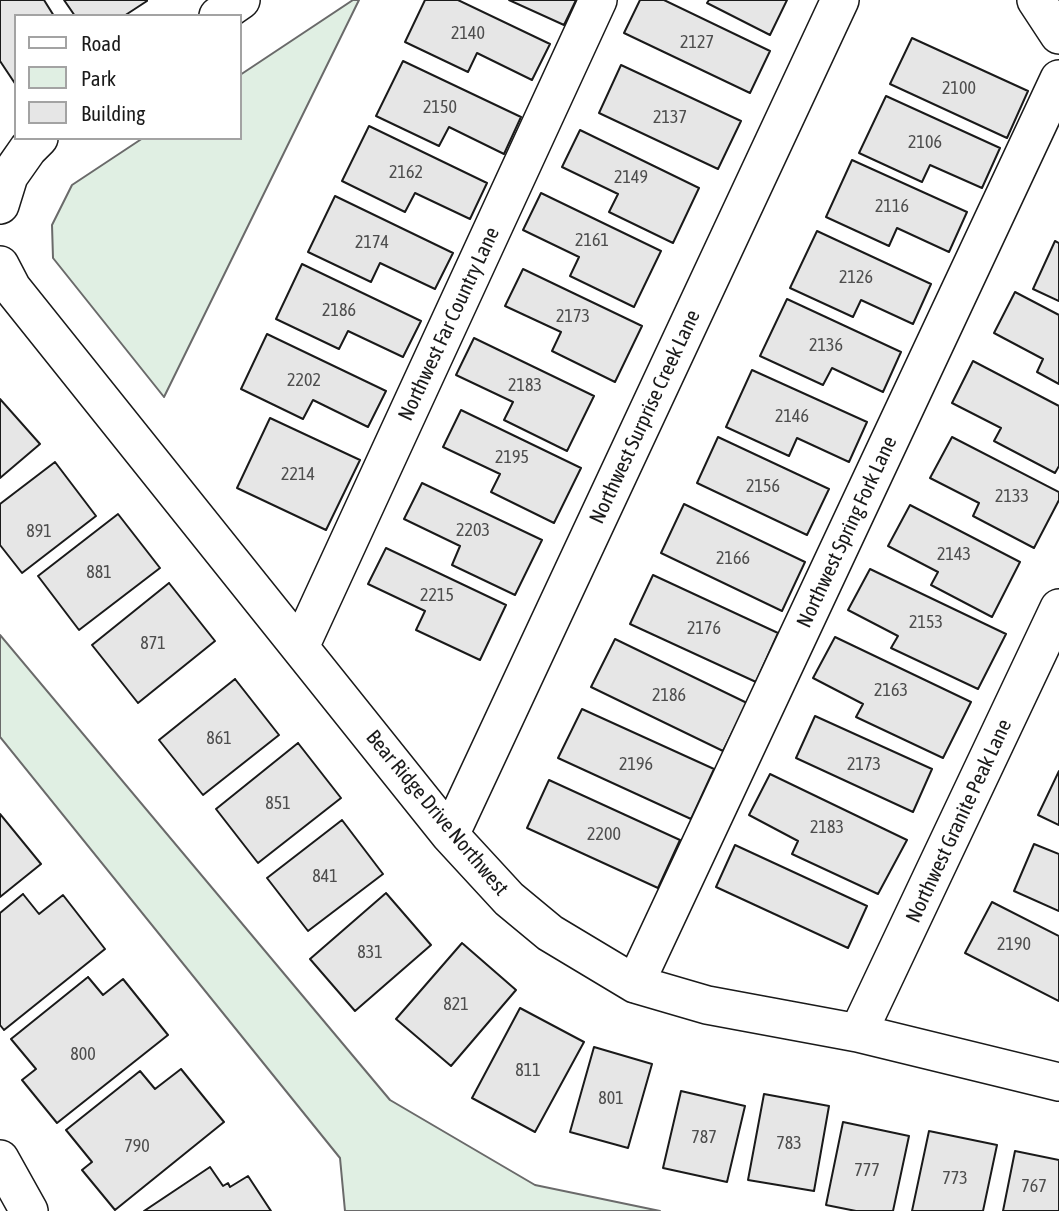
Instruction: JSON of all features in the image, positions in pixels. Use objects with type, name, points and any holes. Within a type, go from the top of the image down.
[{"type":"street","points":[[221,14],[241,0]]},
{"type":"street","name":"Northwest Far Country Lane","points":[[300,647],[598,0]]},
{"type":"street","name":"Northwest Surprise Creek Lane","points":[[450,835],[840,0]]},
{"type":"street","points":[[1036,0],[1059,35]]},
{"type":"street","name":"Northwest Spring Fork Lane","points":[[635,984],[1059,79]]},
{"type":"street","points":[[0,205],[9,176],[37,140]]},
{"type":"street","name":"Bear Ridge Drive Northwest","points":[[0,265],[12,288],[450,835],[509,899],[550,933],[635,984],[707,1006],[858,1033],[1059,1082]]},
{"type":"street","name":"Northwest Granite Peak Lane","points":[[858,1033],[1059,608]]},
{"type":"street","points":[[0,1158],[29,1211]]},
{"type":"green space","points":[[353,0],[359,0],[164,397],[53,258],[52,225],[72,185],[140,140],[242,140],[242,74]]},
{"type":"green space","points":[[0,635],[390,1100],[535,1185],[660,1211],[345,1211],[340,1158],[0,737]]},
{"type":"building","points":[[0,0],[44,0],[53,14],[14,14],[14,82],[0,61]]},
{"type":"building","points":[[64,0],[147,0],[127,14],[74,14]]},
{"type":"building","points":[[425,0],[458,0],[550,44],[532,80],[477,53],[468,72],[405,42]]},
{"type":"building","points":[[509,0],[576,0],[564,25]]},
{"type":"building","points":[[640,0],[664,0],[770,51],[750,93],[624,33]]},
{"type":"building","points":[[709,0],[787,0],[770,35],[707,3]]},
{"type":"building","points":[[912,38],[1028,91],[1007,138],[890,84]]},
{"type":"building","points":[[403,61],[521,117],[504,154],[449,127],[439,146],[376,116]]},
{"type":"building","points":[[621,65],[741,121],[718,169],[599,113]]},
{"type":"building","points":[[886,96],[1000,148],[982,188],[930,165],[922,182],[859,153]]},
{"type":"building","points":[[369,126],[487,183],[470,219],[415,193],[405,212],[342,181]]},
{"type":"building","points":[[580,130],[699,188],[673,243],[609,212],[618,194],[562,167]]},
{"type":"building","points":[[852,160],[967,212],[949,252],[897,228],[889,246],[826,217]]},
{"type":"building","points":[[541,193],[661,251],[634,307],[570,276],[579,257],[523,230]]},
{"type":"building","points":[[335,196],[453,253],[435,289],[380,263],[371,282],[308,252]]},
{"type":"building","points":[[817,231],[931,284],[913,324],[861,300],[853,317],[790,288]]},
{"type":"building","points":[[1055,241],[1059,243],[1059,301],[1033,289]]},
{"type":"building","points":[[302,264],[421,321],[403,357],[348,331],[339,349],[276,319]]},
{"type":"building","points":[[523,269],[642,326],[615,382],[552,351],[561,332],[505,306]]},
{"type":"building","points":[[1015,292],[1059,315],[1059,384],[1037,372],[1043,359],[994,333]]},
{"type":"building","points":[[787,299],[901,352],[883,392],[832,368],[823,385],[760,356]]},
{"type":"building","points":[[267,334],[386,391],[368,427],[313,400],[303,419],[241,389]]},
{"type":"building","points":[[474,338],[594,396],[567,451],[504,420],[513,402],[456,375]]},
{"type":"building","points":[[973,361],[1059,406],[1059,466],[1055,473],[994,441],[1001,428],[952,403]]},
{"type":"building","points":[[752,370],[867,422],[849,462],[797,438],[789,456],[726,427]]},
{"type":"building","points":[[0,399],[40,444],[0,478]]},
{"type":"building","points":[[461,410],[581,468],[554,523],[491,492],[500,474],[443,447]]},
{"type":"building","points":[[270,418],[360,460],[326,530],[237,488]]},
{"type":"building","points":[[718,437],[829,489],[807,535],[697,483]]},
{"type":"building","points":[[952,437],[1059,492],[1059,500],[1034,548],[973,516],[979,503],[930,478]]},
{"type":"building","points":[[55,462],[96,516],[22,573],[0,545],[0,504]]},
{"type":"building","points":[[422,483],[542,540],[515,595],[452,565],[460,546],[404,519]]},
{"type":"building","points":[[684,504],[805,562],[782,611],[661,553]]},
{"type":"building","points":[[910,505],[1020,562],[992,617],[931,585],[938,572],[888,546]]},
{"type":"building","points":[[118,514],[160,568],[79,630],[38,576]]},
{"type":"building","points":[[386,548],[506,605],[480,660],[416,630],[425,611],[368,584]]},
{"type":"building","points":[[870,569],[1006,634],[978,689],[891,648],[898,636],[848,610]]},
{"type":"building","points":[[653,575],[778,633],[756,682],[630,624]]},
{"type":"building","points":[[169,583],[215,641],[138,703],[92,645]]},
{"type":"building","points":[[835,637],[971,702],[943,758],[856,717],[863,704],[813,678]]},
{"type":"building","points":[[615,639],[747,703],[723,751],[591,687]]},
{"type":"building","points":[[235,679],[279,735],[203,795],[159,740]]},
{"type":"building","points":[[582,709],[714,769],[691,819],[558,758]]},
{"type":"building","points":[[815,716],[932,769],[913,812],[796,758]]},
{"type":"building","points":[[298,743],[341,798],[258,863],[216,809]]},
{"type":"building","points":[[1059,771],[1059,825],[1038,815]]},
{"type":"building","points":[[770,774],[907,840],[878,894],[792,854],[798,841],[749,815]]},
{"type":"building","points":[[549,780],[680,840],[658,888],[527,828]]},
{"type":"building","points":[[0,814],[41,864],[0,897]]},
{"type":"building","points":[[342,820],[383,874],[308,931],[267,878]]},
{"type":"building","points":[[1034,844],[1059,854],[1059,911],[1014,891]]},
{"type":"building","points":[[735,845],[867,906],[848,948],[716,887]]},
{"type":"building","points":[[386,893],[431,945],[355,1011],[310,959]]},
{"type":"building","points":[[23,894],[39,914],[63,895],[105,949],[4,1030],[0,1025],[0,913]]},
{"type":"building","points":[[992,902],[1059,936],[1059,1001],[965,953]]},
{"type":"building","points":[[462,943],[516,990],[451,1066],[396,1019]]},
{"type":"building","points":[[88,977],[103,995],[123,979],[168,1035],[57,1123],[22,1080],[36,1069],[11,1039]]},
{"type":"building","points":[[520,1008],[584,1042],[535,1132],[472,1098]]},
{"type":"building","points":[[594,1047],[652,1064],[628,1148],[570,1132]]},
{"type":"building","points":[[181,1069],[224,1122],[115,1210],[82,1170],[92,1162],[66,1130],[140,1071],[155,1089]]},
{"type":"building","points":[[681,1091],[745,1106],[727,1182],[663,1168]]},
{"type":"building","points":[[764,1094],[829,1106],[814,1191],[748,1180]]},
{"type":"building","points":[[843,1122],[909,1136],[893,1211],[856,1211],[826,1205]]},
{"type":"building","points":[[929,1131],[997,1145],[983,1211],[912,1211]]},
{"type":"building","points":[[1015,1151],[1059,1160],[1059,1211],[1003,1211]]},
{"type":"building","points":[[210,1167],[223,1186],[228,1183],[230,1187],[248,1176],[271,1211],[144,1211]]}]
